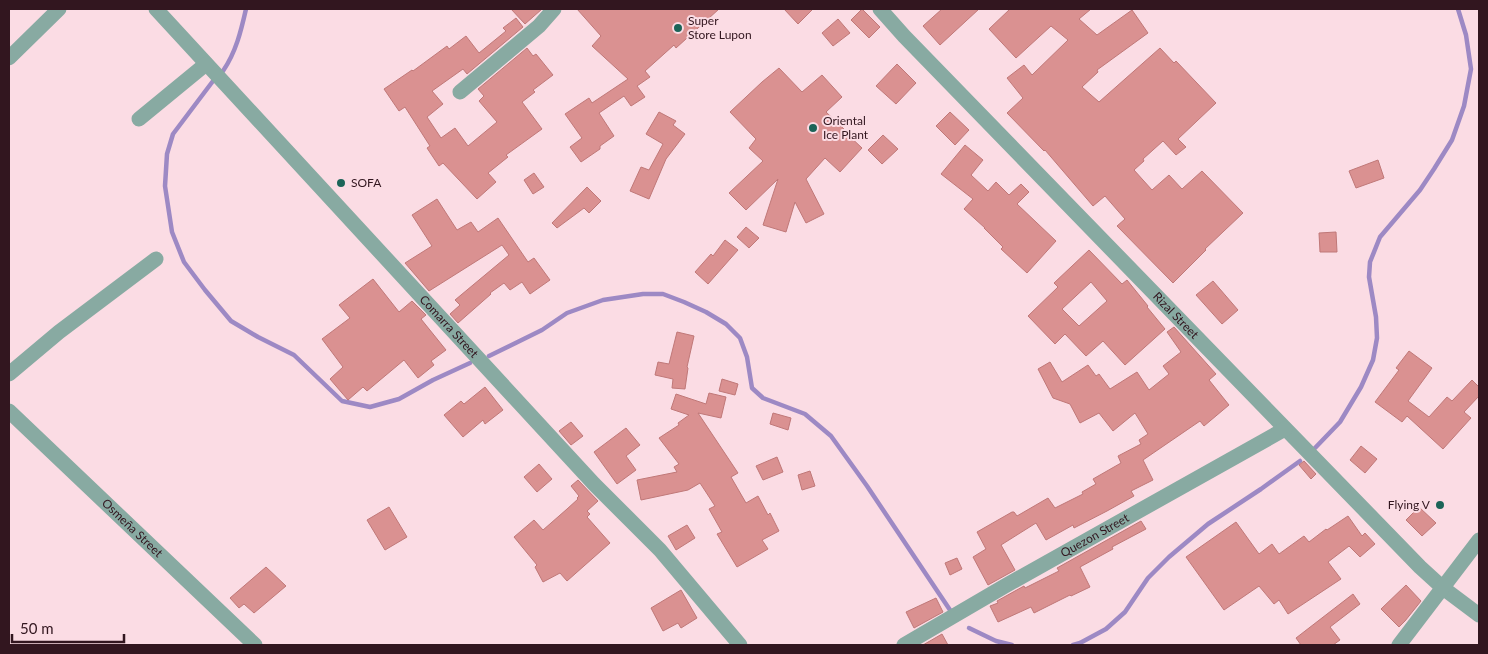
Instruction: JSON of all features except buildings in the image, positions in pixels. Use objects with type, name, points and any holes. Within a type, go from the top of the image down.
[{"type":"street","points":[[9,58],[59,9]]},
{"type":"street","name":"Comarra Street","points":[[156,9],[594,484],[660,550],[740,645]]},
{"type":"street","points":[[460,92],[539,26],[554,9]]},
{"type":"street","name":"Rizal Street","points":[[880,9],[924,57],[1420,567],[1443,588],[1479,615]]},
{"type":"street","points":[[139,119],[206,64]]},
{"type":"street","points":[[9,374],[59,332],[156,259]]},
{"type":"street","name":"Osmeña Street","points":[[9,411],[255,645]]},
{"type":"street","name":"Quezon Street","points":[[905,645],[1285,429]]},
{"type":"street","points":[[1399,645],[1479,540]]},
{"type":"waterway","points":[[223,71],[235,49],[246,9]]},
{"type":"waterway","points":[[1315,448],[1340,422],[1361,387],[1373,360],[1377,338],[1376,317],[1369,277],[1370,262],[1380,237],[1420,190],[1434,169],[1452,140],[1464,106],[1471,69],[1466,35],[1458,9]]},
{"type":"waterway","points":[[213,81],[173,134],[167,154],[165,186],[172,232],[184,262],[231,321],[294,355],[342,401],[370,407],[399,399],[433,380],[470,363]]},
{"type":"waterway","points":[[489,356],[542,330],[567,313],[603,300],[643,294],[663,294],[706,312],[726,324],[740,338],[747,357],[752,388],[763,398],[805,414],[831,436],[950,610]]},
{"type":"waterway","points":[[1073,645],[1106,629],[1125,612],[1148,578],[1169,557],[1208,524],[1300,461]]},
{"type":"waterway","points":[[969,628],[996,641],[1012,645]]},
{"type":"place","name":"Super Store Lupon","points":[[678,28]]},
{"type":"place","name":"Oriental Ice Plant","points":[[813,128]]},
{"type":"place","name":"SOFA","points":[[341,183]]},
{"type":"place","name":"Flying V","points":[[1440,505]]}]
